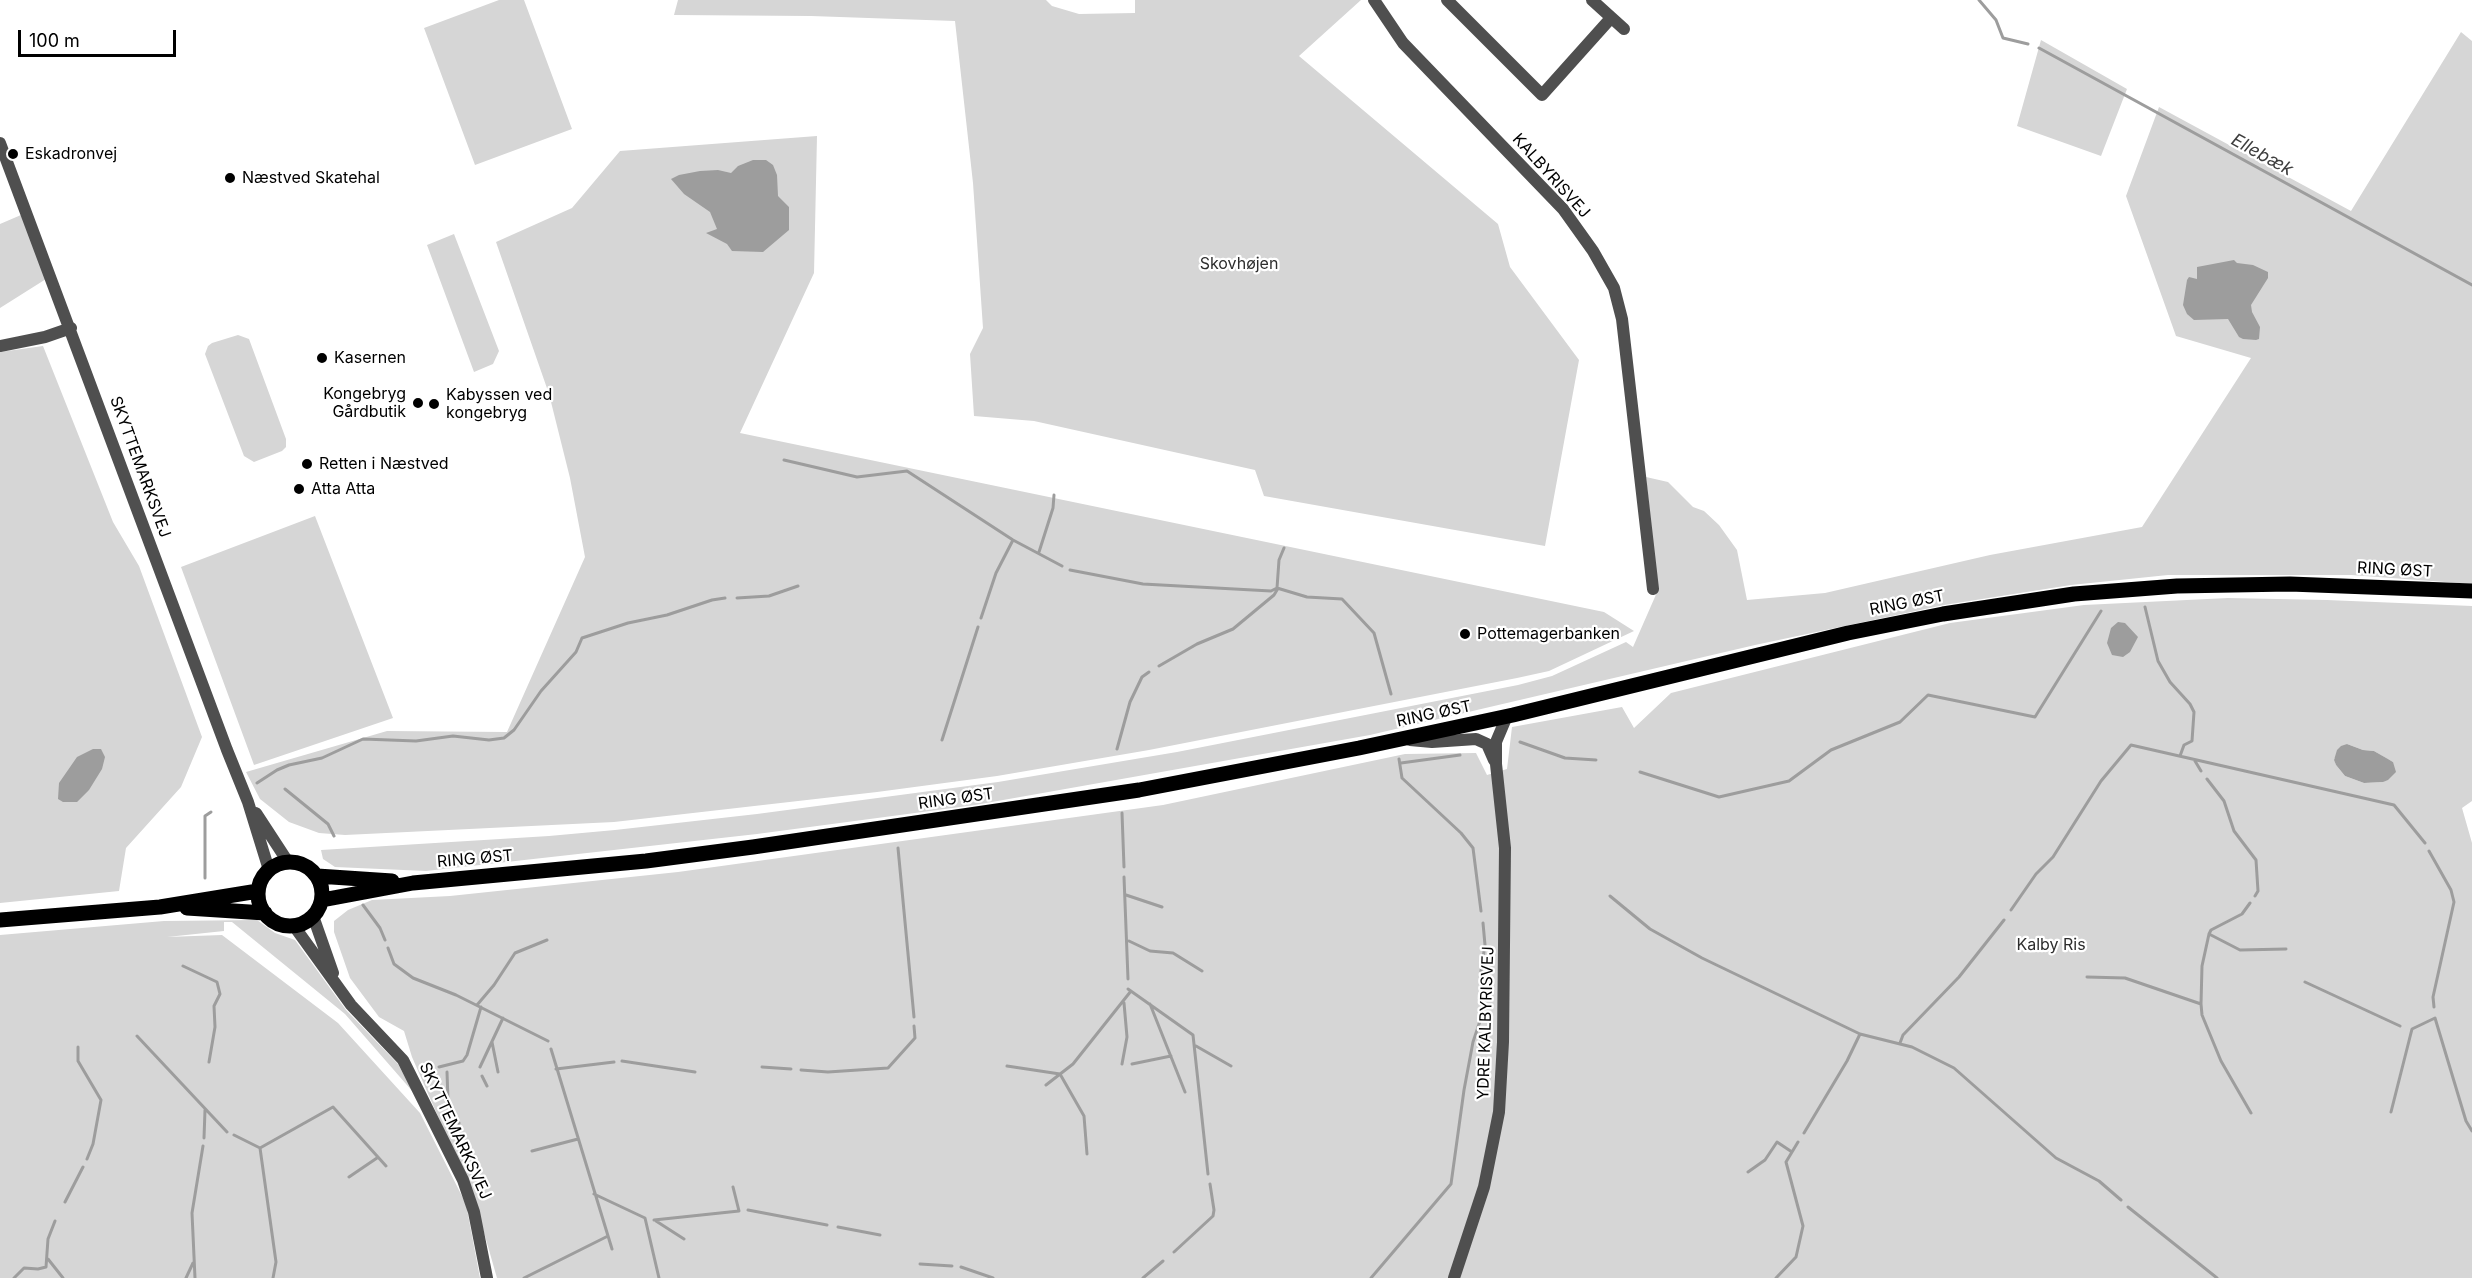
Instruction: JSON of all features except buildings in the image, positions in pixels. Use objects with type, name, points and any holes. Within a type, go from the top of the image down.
[{"type":"main road","name":"RING ØST","points":[[322,900],[413,883],[646,861],[753,847],[1139,790],[1507,716],[1848,633],[1943,614],[2074,594],[2177,586],[2269,584],[2467,592]]},
{"type":"main road","points":[[288,862],[304,865],[317,876],[322,891],[322,900],[314,916],[294,926],[273,921],[265,914],[258,891],[268,870],[288,862]]},
{"type":"main road","name":"RING ØST","points":[[317,876],[413,883]]},
{"type":"main road","points":[[0,920],[160,907],[258,891]]},
{"type":"main road","points":[[160,907],[265,914]]},
{"type":"street","name":"KALBYRISVEJ","points":[[1374,0],[1402,43],[1563,209],[1593,251],[1614,288],[1622,319],[1653,589]]},
{"type":"street","points":[[1447,0],[1542,95],[1611,18]]},
{"type":"street","points":[[1592,0],[1624,29]]},
{"type":"street","name":"SKYTTEMARKSVEJ","points":[[0,143],[248,802],[268,870]]},
{"type":"street","points":[[0,346],[45,337],[70,328]]},
{"type":"street","name":"YDRE KALBYRISVEJ","points":[[1454,1278],[1484,1187],[1499,1112],[1504,1032],[1505,848],[1496,764],[1496,742],[1507,716]]},
{"type":"street","name":"YDRE KALBYRISVEJ","points":[[1399,739],[1432,742],[1476,738],[1488,744],[1496,764]]},
{"type":"street","name":"SKYTTEMARKSVEJ","points":[[248,802],[288,862]]},
{"type":"street","name":"SKYTTEMARKSVEJ","points":[[314,916],[338,985]]},
{"type":"street","name":"SKYTTEMARKSVEJ","points":[[294,926],[351,1005],[403,1060],[463,1180],[474,1212],[487,1278]]},
{"type":"green space","points":[[499,0],[524,0],[572,129],[475,165],[424,28]]},
{"type":"green space","name":"Skovhøjen","points":[[678,0],[1046,0],[1052,6],[1079,14],[1135,13],[1135,0],[1361,0],[1299,56],[1498,224],[1510,267],[1579,360],[1545,546],[1264,496],[1255,470],[1034,421],[974,416],[970,354],[983,328],[973,183],[955,21],[811,16],[674,15]]},
{"type":"green space","points":[[2461,32],[2472,41],[2472,584],[2351,575],[2168,575],[2071,585],[1944,605],[1755,645],[1370,735],[975,805],[757,834],[426,871],[335,867],[323,859],[321,850],[615,830],[998,782],[1177,752],[1518,685],[1552,676],[1626,642],[1633,647],[1658,590],[1646,477],[1668,482],[1693,507],[1704,511],[1719,525],[1737,550],[1747,600],[1825,593],[1990,555],[2142,527],[2251,358],[2176,336],[2126,196],[2159,107],[2351,211]]},
{"type":"green space","points":[[2041,40],[2127,89],[2101,156],[2017,126]]},
{"type":"green space","points":[[817,136],[814,273],[740,433],[1604,612],[1634,631],[1549,671],[1517,678],[1149,750],[997,776],[877,792],[614,822],[345,835],[319,833],[289,822],[260,799],[246,772],[387,731],[507,732],[585,557],[570,478],[549,394],[496,242],[572,208],[620,151]]},
{"type":"green space","points":[[21,215],[46,279],[0,308],[0,224]]},
{"type":"green space","points":[[454,234],[499,351],[493,364],[474,372],[427,245]]},
{"type":"green space","points":[[238,335],[249,339],[286,439],[286,447],[282,451],[254,462],[244,456],[205,354],[212,343]]},
{"type":"green space","points":[[43,346],[113,522],[139,566],[202,737],[181,787],[126,848],[119,891],[0,903],[0,352]]},
{"type":"green space","points":[[315,516],[393,718],[254,765],[181,567]]},
{"type":"green space","name":"Kalby Ris","points":[[2228,598],[2472,606],[2472,801],[2462,808],[2472,843],[2472,1278],[497,1278],[475,1201],[412,1057],[404,1031],[379,1017],[350,978],[334,932],[334,921],[348,910],[372,900],[450,896],[678,872],[1163,805],[1405,754],[1476,753],[1487,775],[1507,769],[1512,727],[1622,707],[1634,728],[1671,693],[1950,623],[2084,605]],"holes":[[[2347,744],[2374,751],[2393,762],[2383,782],[2364,783],[2345,776],[2336,765],[2334,759]]]},
{"type":"green space","points":[[257,920],[275,933],[295,940],[346,1010],[398,1064],[413,1092],[345,1014],[232,922],[224,922],[224,931],[167,937],[222,935],[338,1023],[420,1113],[466,1204],[480,1278],[0,1278],[0,935],[164,921]]},
{"type":"shaded area","points":[[753,160],[766,160],[773,165],[777,175],[778,196],[789,207],[789,230],[763,252],[732,251],[727,244],[706,233],[717,229],[710,212],[684,194],[671,179],[700,171],[718,170],[731,173],[738,166]]},
{"type":"shaded area","points":[[2234,260],[2237,263],[2253,265],[2268,272],[2268,278],[2251,305],[2260,327],[2259,339],[2256,340],[2239,337],[2228,319],[2194,320],[2187,314],[2183,305],[2187,280],[2189,277],[2197,279],[2197,267]]},
{"type":"shaded area","points":[[2118,622],[2125,623],[2138,637],[2130,652],[2123,657],[2112,655],[2107,643],[2111,628]]},
{"type":"shaded area","points":[[2347,744],[2374,751],[2393,762],[2396,772],[2383,782],[2364,783],[2345,776],[2334,760],[2337,750]]},
{"type":"shaded area","points":[[93,749],[101,749],[105,757],[102,769],[89,790],[77,802],[63,802],[58,799],[59,783],[77,757]]},
{"type":"waterway","name":"Ellebæk","points":[[1979,0],[1996,20],[2003,38],[2028,44]]},
{"type":"waterway","name":"Ellebæk","points":[[2039,48],[2472,285]]},
{"type":"waterway","points":[[784,460],[857,477],[907,471],[1013,540],[1062,566]]},
{"type":"waterway","points":[[1039,552],[1053,508],[1054,495]]},
{"type":"waterway","points":[[981,618],[996,573],[1013,540]]},
{"type":"waterway","points":[[1284,548],[1279,560],[1277,588],[1307,597],[1342,599],[1374,633],[1391,694]]},
{"type":"waterway","points":[[1070,570],[1143,584],[1271,591],[1277,588]]},
{"type":"waterway","points":[[737,598],[769,596],[798,586]]},
{"type":"waterway","points":[[1159,666],[1197,644],[1233,629],[1277,590]]},
{"type":"waterway","points":[[257,783],[289,765],[322,758],[363,739],[416,741],[453,736],[489,740],[504,738],[514,730],[541,691],[576,652],[582,638],[628,623],[667,615],[725,598]]},
{"type":"waterway","points":[[2145,607],[2158,661],[2170,682],[2190,704],[2194,712],[2192,741],[2184,745],[2180,756]]},
{"type":"waterway","points":[[1640,772],[1719,797],[1789,781],[1831,750],[1900,722],[1928,695],[2035,717],[2101,611]]},
{"type":"waterway","points":[[942,740],[978,627]]},
{"type":"waterway","points":[[1117,749],[1130,702],[1142,677],[1149,672]]},
{"type":"waterway","points":[[1520,742],[1565,758],[1596,760]]},
{"type":"waterway","points":[[2011,910],[2036,874],[2053,857],[2101,781],[2131,745],[2394,805],[2425,843]]},
{"type":"waterway","points":[[1401,763],[1460,755]]},
{"type":"waterway","points":[[1399,759],[1402,778],[1461,833],[1473,848],[1481,911]]},
{"type":"waterway","points":[[2195,761],[2201,771]]},
{"type":"waterway","points":[[2207,779],[2224,801],[2234,831],[2256,860],[2258,891],[2255,896]]},
{"type":"waterway","points":[[285,789],[328,824],[334,836]]},
{"type":"waterway","points":[[205,878],[205,816],[211,812]]},
{"type":"waterway","points":[[1122,813],[1124,867]]},
{"type":"waterway","points":[[898,848],[914,1017]]},
{"type":"waterway","points":[[2429,851],[2451,890],[2454,902],[2433,997],[2434,1007]]},
{"type":"waterway","points":[[1124,877],[1128,979]]},
{"type":"waterway","points":[[1126,895],[1162,907]]},
{"type":"waterway","points":[[1610,896],[1650,929],[1702,958],[1860,1034],[1912,1047],[1954,1068],[2056,1158],[2099,1181],[2121,1200]]},
{"type":"waterway","points":[[2250,903],[2242,914],[2211,930],[2209,934],[2202,966],[2201,1004],[2202,1015],[2221,1061],[2251,1113]]},
{"type":"waterway","points":[[363,905],[380,928],[385,940]]},
{"type":"waterway","points":[[1900,1043],[1903,1035],[1959,977],[2004,920]]},
{"type":"waterway","points":[[1371,1278],[1451,1184],[1464,1090],[1473,1042],[1483,1012],[1481,971],[1485,945],[1483,923]]},
{"type":"waterway","points":[[2209,934],[2240,950],[2286,949]]},
{"type":"waterway","points":[[477,1005],[494,985],[515,953],[547,940]]},
{"type":"waterway","points":[[1129,941],[1150,951],[1173,953],[1202,971]]},
{"type":"waterway","points":[[388,948],[394,964],[413,978],[456,995],[548,1041]]},
{"type":"waterway","points":[[183,966],[217,982],[220,994],[214,1006],[215,1027],[209,1062]]},
{"type":"waterway","points":[[2087,977],[2125,978],[2201,1004]]},
{"type":"waterway","points":[[2305,982],[2400,1026]]},
{"type":"waterway","points":[[1128,989],[1193,1035],[1208,1174]]},
{"type":"waterway","points":[[1046,1085],[1073,1064],[1131,991]]},
{"type":"waterway","points":[[1122,1064],[1127,1037],[1124,1003]]},
{"type":"waterway","points":[[1150,1004],[1185,1092]]},
{"type":"waterway","points":[[439,1067],[463,1061],[467,1055],[481,1007]]},
{"type":"waterway","points":[[480,1067],[503,1018]]},
{"type":"waterway","points":[[2391,1112],[2412,1029],[2435,1018],[2466,1121],[2472,1131]]},
{"type":"waterway","points":[[801,1070],[828,1072],[888,1068],[915,1038],[914,1026]]},
{"type":"waterway","points":[[1804,1133],[1847,1061],[1860,1034]]},
{"type":"waterway","points":[[137,1036],[227,1132]]},
{"type":"waterway","points":[[492,1042],[498,1072]]},
{"type":"waterway","points":[[1196,1046],[1231,1066]]},
{"type":"waterway","points":[[78,1047],[78,1061],[101,1100],[93,1144],[87,1159]]},
{"type":"waterway","points":[[551,1049],[612,1249]]},
{"type":"waterway","points":[[1132,1064],[1171,1056]]},
{"type":"waterway","points":[[622,1061],[695,1072]]},
{"type":"waterway","points":[[556,1069],[614,1062]]},
{"type":"waterway","points":[[1007,1066],[1060,1074],[1084,1116],[1087,1154]]},
{"type":"waterway","points":[[762,1067],[791,1069]]},
{"type":"waterway","points":[[447,1072],[448,1101],[459,1123]]},
{"type":"waterway","points":[[482,1076],[487,1086]]},
{"type":"waterway","points":[[260,1148],[333,1107],[386,1166]]},
{"type":"waterway","points":[[204,1138],[205,1110]]},
{"type":"waterway","points":[[234,1135],[260,1148],[276,1262],[273,1278]]},
{"type":"waterway","points":[[532,1151],[578,1139]]},
{"type":"waterway","points":[[1748,1172],[1765,1160],[1777,1142],[1792,1152]]},
{"type":"waterway","points":[[1776,1278],[1796,1257],[1803,1226],[1786,1162],[1798,1142]]},
{"type":"waterway","points":[[195,1278],[192,1213],[203,1146]]},
{"type":"waterway","points":[[349,1177],[377,1158]]},
{"type":"waterway","points":[[65,1202],[83,1167]]},
{"type":"waterway","points":[[1174,1252],[1213,1216],[1210,1184]]},
{"type":"waterway","points":[[654,1220],[739,1211],[733,1187]]},
{"type":"waterway","points":[[594,1194],[645,1218],[659,1278]]},
{"type":"waterway","points":[[2128,1207],[2217,1278]]},
{"type":"waterway","points":[[748,1210],[827,1225]]},
{"type":"waterway","points":[[14,1278],[24,1268],[46,1267],[48,1239],[55,1221]]},
{"type":"waterway","points":[[656,1221],[684,1239]]},
{"type":"waterway","points":[[838,1227],[880,1235]]},
{"type":"waterway","points":[[524,1278],[608,1236]]},
{"type":"waterway","points":[[48,1259],[63,1278]]},
{"type":"waterway","points":[[1143,1278],[1163,1261]]},
{"type":"waterway","points":[[186,1278],[193,1263]]},
{"type":"waterway","points":[[920,1264],[952,1266]]},
{"type":"waterway","points":[[961,1267],[993,1278]]},
{"type":"place","name":"Eskadronvej","points":[[13,154]]},
{"type":"place","name":"Næstved Skatehal","points":[[230,178]]},
{"type":"place","name":"Kasernen","points":[[322,358]]},
{"type":"place","name":"Kongebryg Gårdbutik","points":[[418,403]]},
{"type":"place","name":"Kabyssen ved kongebryg","points":[[434,404]]},
{"type":"place","name":"Retten i Næstved","points":[[307,464]]},
{"type":"place","name":"Atta Atta","points":[[299,489]]},
{"type":"place","name":"Pottemagerbanken","points":[[1465,634]]}]
